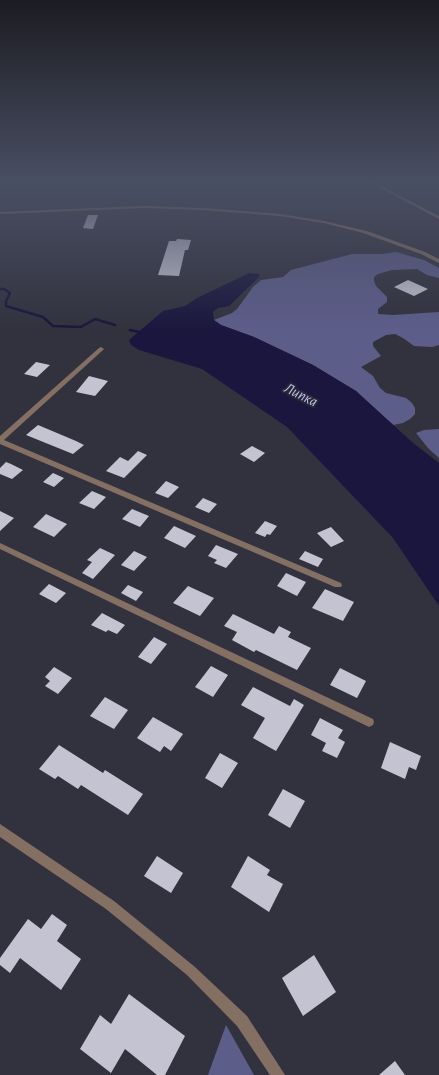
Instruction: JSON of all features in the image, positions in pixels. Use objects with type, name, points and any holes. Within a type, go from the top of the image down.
[{"type":"street","points":[[362,231],[423,253],[439,261]]},
{"type":"street","points":[[100,349],[0,440],[338,586]]},
{"type":"street","points":[[0,546],[370,722]]},
{"type":"street","points":[[0,830],[110,906],[191,970],[242,1021],[278,1075]]},
{"type":"shaded area","points":[[396,252],[424,260],[439,268],[439,278],[427,275],[417,269],[392,270],[378,274],[374,277],[376,286],[387,297],[387,302],[378,309],[378,314],[393,315],[439,312],[439,345],[432,347],[414,346],[395,334],[386,335],[373,342],[373,346],[381,356],[361,367],[373,376],[380,388],[386,393],[406,398],[412,403],[415,408],[415,414],[403,423],[393,425],[356,391],[313,365],[254,337],[221,325],[214,320],[232,313],[237,309],[253,287],[261,280],[283,277],[291,270],[352,254],[382,254]]},
{"type":"shaded area","points":[[439,429],[439,458],[428,448],[416,433],[424,430]]},
{"type":"shaded area","points":[[226,1025],[254,1075],[208,1075]]},
{"type":"water","points":[[249,273],[259,274],[259,277],[229,306],[218,308],[213,312],[214,320],[221,325],[254,337],[313,365],[356,391],[412,442],[439,463],[439,606],[393,538],[287,427],[202,369],[139,350],[131,345],[129,340],[163,311],[185,306],[197,298]]},
{"type":"building","points":[[177,239],[191,240],[188,250],[185,250],[179,276],[158,275],[169,241],[176,241]]},
{"type":"building","points":[[408,280],[428,289],[414,296],[394,287]]},
{"type":"building","points":[[36,362],[50,365],[37,377],[24,374]]},
{"type":"building","points":[[89,376],[108,381],[95,396],[76,392]]},
{"type":"building","points":[[38,425],[84,445],[73,454],[26,435]]},
{"type":"building","points":[[252,446],[265,453],[254,462],[240,454]]},
{"type":"building","points":[[138,451],[147,455],[124,478],[106,471],[120,457],[128,461]]},
{"type":"building","points":[[6,462],[23,470],[12,479],[0,474],[0,468]]},
{"type":"building","points":[[53,473],[64,478],[54,487],[43,482]]},
{"type":"building","points":[[166,481],[179,487],[168,498],[155,493]]},
{"type":"building","points":[[92,491],[106,497],[94,509],[79,503]]},
{"type":"building","points":[[203,498],[217,504],[209,513],[195,507]]},
{"type":"building","points":[[132,509],[149,516],[140,527],[122,519]]},
{"type":"building","points":[[0,511],[14,518],[0,531]]},
{"type":"building","points":[[46,514],[67,524],[54,537],[33,527]]},
{"type":"building","points":[[265,521],[277,526],[270,535],[267,534],[265,537],[255,533]]},
{"type":"building","points":[[174,526],[196,536],[185,548],[164,538]]},
{"type":"building","points":[[331,527],[344,541],[331,547],[317,533]]},
{"type":"building","points":[[216,545],[238,554],[226,568],[214,563],[217,560],[208,556]]},
{"type":"building","points":[[100,548],[115,555],[93,579],[82,573],[92,562],[87,560]]},
{"type":"building","points":[[134,551],[147,557],[134,571],[121,565]]},
{"type":"building","points":[[305,551],[323,559],[318,567],[299,559]]},
{"type":"building","points":[[286,573],[306,582],[297,596],[277,586]]},
{"type":"building","points":[[49,584],[66,593],[56,603],[39,594]]},
{"type":"building","points":[[128,585],[143,592],[136,601],[121,593]]},
{"type":"building","points":[[188,586],[214,598],[200,616],[173,603]]},
{"type":"building","points":[[325,589],[354,602],[343,621],[312,608]]},
{"type":"building","points":[[102,613],[125,625],[117,634],[108,630],[106,632],[91,625]]},
{"type":"building","points":[[233,614],[274,634],[279,626],[291,632],[288,637],[311,648],[297,670],[256,650],[254,652],[232,640],[237,632],[224,626]]},
{"type":"building","points":[[154,637],[167,644],[151,664],[138,657]]},
{"type":"building","points":[[211,666],[228,675],[213,697],[195,687]]},
{"type":"building","points":[[54,667],[72,678],[58,694],[45,686],[50,681],[45,677]]},
{"type":"building","points":[[340,668],[366,681],[357,698],[330,685]]},
{"type":"building","points":[[253,687],[290,706],[294,699],[304,705],[276,751],[253,738],[265,718],[241,705]]},
{"type":"building","points":[[105,697],[128,710],[114,729],[90,716]]},
{"type":"building","points":[[153,717],[183,734],[171,751],[164,746],[160,752],[137,738]]},
{"type":"building","points":[[320,718],[343,730],[338,738],[345,742],[337,758],[322,751],[326,743],[311,735]]},
{"type":"building","points":[[390,742],[421,756],[416,770],[409,767],[405,779],[381,768]]},
{"type":"building","points":[[59,745],[103,773],[105,770],[143,794],[128,815],[81,785],[78,789],[58,776],[55,779],[39,769]]},
{"type":"building","points":[[220,753],[238,763],[222,788],[205,778]]},
{"type":"building","points":[[283,789],[305,801],[290,828],[268,815]]},
{"type":"building","points":[[157,856],[183,873],[171,893],[144,876]]},
{"type":"building","points":[[248,856],[270,870],[267,875],[283,884],[269,912],[231,887]]},
{"type":"building","points":[[52,914],[67,925],[57,941],[81,959],[61,990],[20,958],[10,973],[0,965],[0,958],[28,919],[41,929]]},
{"type":"building","points":[[314,955],[336,992],[303,1016],[282,978]]},
{"type":"building","points":[[129,994],[185,1036],[165,1075],[157,1075],[125,1049],[111,1073],[80,1049],[100,1015],[111,1024]]},
{"type":"building","points":[[395,1061],[405,1075],[379,1075]]},
{"type":"waterway","name":"Липка","points":[[0,289],[4,289],[10,293],[6,301],[6,306],[43,317],[53,326],[81,327],[95,319],[115,325]]},
{"type":"waterway","name":"Липка","points":[[130,330],[144,333]]}]
